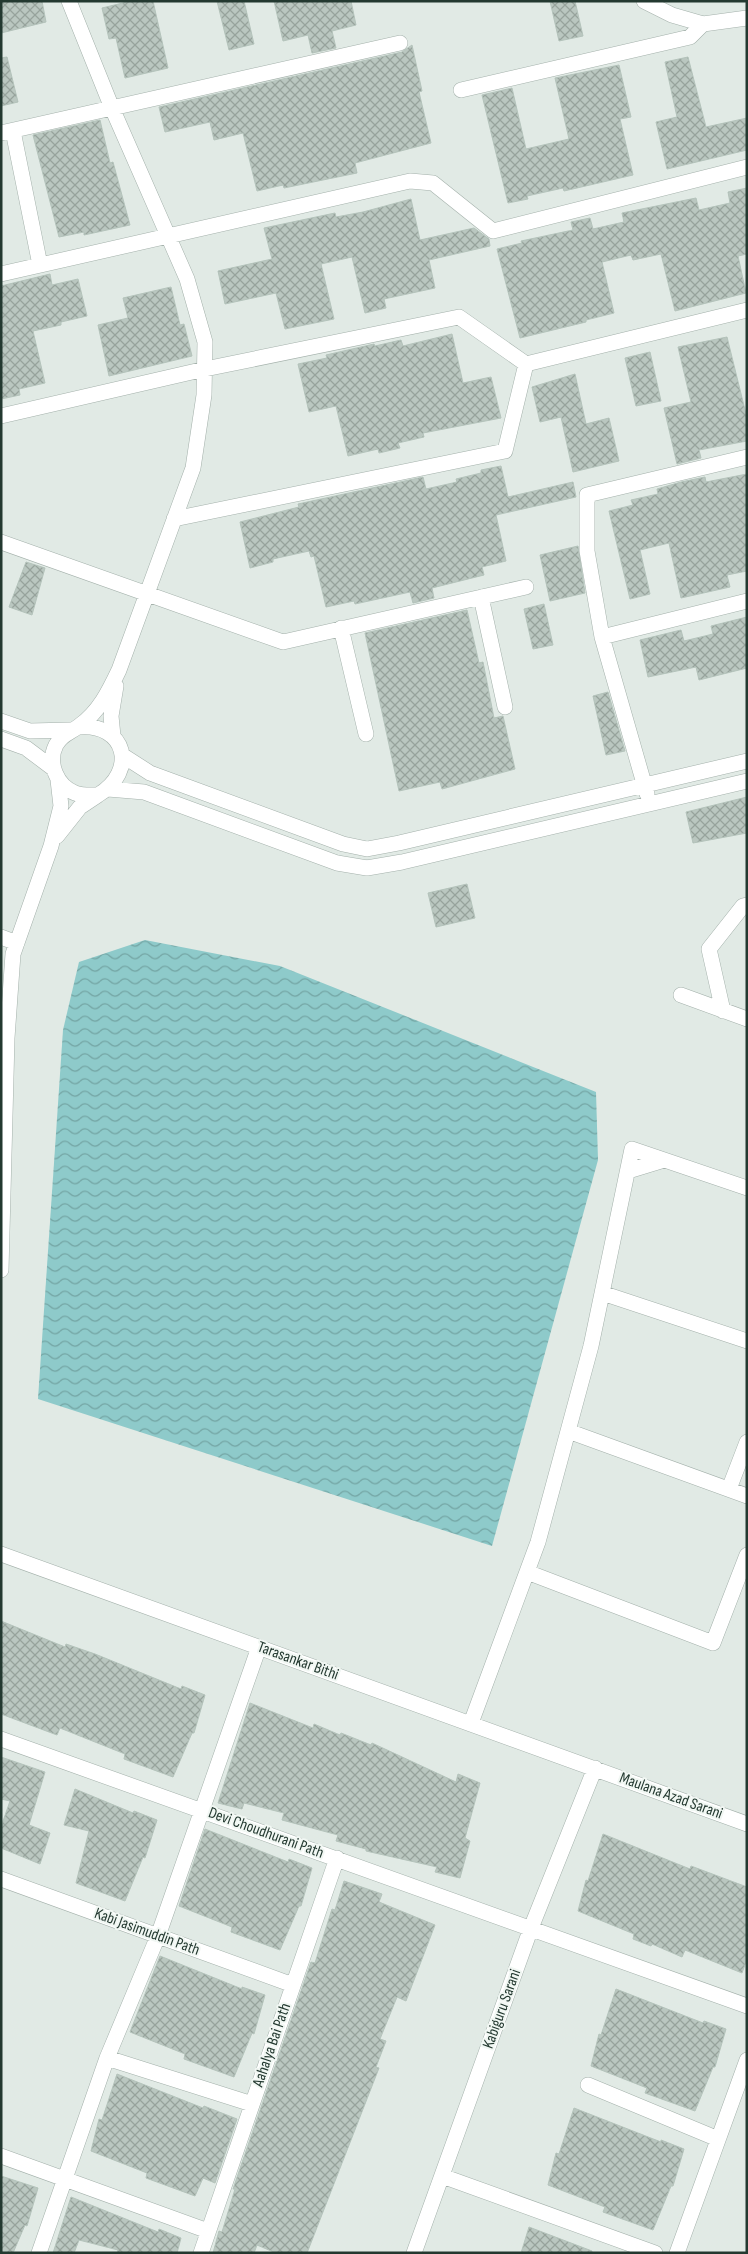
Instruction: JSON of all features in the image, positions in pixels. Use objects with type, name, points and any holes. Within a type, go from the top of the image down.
[{"type":"street","points":[[1,1270],[3,1097],[13,954],[51,846],[61,806],[52,759],[61,737],[103,702],[119,670],[193,468],[204,395],[205,342],[188,279],[112,108],[69,1]]},
{"type":"street","points":[[644,1],[672,15],[703,24],[747,18]]},
{"type":"street","points":[[461,90],[690,37],[703,24]]},
{"type":"street","points":[[40,265],[7,132],[400,43]]},
{"type":"street","points":[[1,274],[410,181],[433,183],[493,231],[747,167]]},
{"type":"street","points":[[1,416],[204,369],[459,317],[526,364],[747,310]]},
{"type":"street","points":[[174,519],[505,452],[526,364]]},
{"type":"street","points":[[650,804],[602,637],[587,551],[587,495],[747,457]]},
{"type":"street","points":[[1,542],[283,642],[526,587]]},
{"type":"street","points":[[481,597],[505,708]]},
{"type":"street","points":[[602,637],[747,601]]},
{"type":"street","points":[[341,628],[366,734]]},
{"type":"street","points":[[113,736],[110,716],[119,670]]},
{"type":"street","points":[[1,721],[30,731],[91,726],[104,729],[118,743],[122,755],[122,766],[117,780],[80,807],[62,827],[51,846]]},
{"type":"street","points":[[1,739],[26,748],[56,774],[65,787],[75,793],[144,792],[337,863],[367,868],[402,862],[747,781]]},
{"type":"street","points":[[122,755],[150,773],[343,844],[367,849],[747,761]]},
{"type":"street","points":[[723,1011],[709,949],[742,906],[747,905]]},
{"type":"street","points":[[1,937],[17,943]]},
{"type":"street","points":[[681,995],[747,1020]]},
{"type":"street","points":[[471,1723],[538,1542],[591,1346],[632,1149],[747,1188]]},
{"type":"street","points":[[602,1294],[747,1341]]},
{"type":"street","points":[[568,1431],[747,1496]]},
{"type":"street","points":[[729,1489],[747,1442]]},
{"type":"street","name":"Tarasankar Bithi","points":[[1,1554],[595,1768]]},
{"type":"street","points":[[527,1572],[713,1643],[747,1555]]},
{"type":"street","points":[[39,2253],[107,2058],[158,1936],[259,1647]]},
{"type":"street","name":"Devi Choudhurani Path","points":[[1,1738],[747,2006]]},
{"type":"street","name":"Maulana Azad Sarani","points":[[595,1768],[747,1824]]},
{"type":"street","name":"Kabiguru Sarani","points":[[414,2253],[531,1928],[595,1768]]},
{"type":"street","name":"Aahalya Bai Path","points":[[201,2253],[337,1858]]},
{"type":"street","name":"Kabi Jasimuddin Path","points":[[1,1879],[293,1985]]},
{"type":"street","points":[[107,2058],[252,2104]]},
{"type":"street","points":[[677,2253],[747,2060]]},
{"type":"street","points":[[588,2085],[718,2139]]},
{"type":"street","points":[[1,2156],[208,2231]]},
{"type":"street","points":[[442,2176],[655,2253]]},
{"type":"water","points":[[145,940],[280,966],[596,1092],[598,1160],[492,1546],[38,1399],[63,1030],[79,962]]},
{"type":"building","points":[[1,1],[42,1],[46,22],[1,33]]},
{"type":"building","points":[[131,1],[153,1],[168,68],[125,78],[116,38],[109,39],[102,8]]},
{"type":"building","points":[[217,1],[244,1],[254,44],[229,50]]},
{"type":"building","points":[[274,1],[351,1],[356,25],[332,31],[336,48],[312,53],[308,35],[283,41]]},
{"type":"building","points":[[550,1],[575,1],[583,36],[559,41]]},
{"type":"building","points":[[412,45],[422,91],[419,92],[431,143],[355,163],[357,173],[284,188],[283,185],[257,191],[243,133],[214,140],[210,122],[165,132],[159,107],[402,52]]},
{"type":"building","points":[[7,57],[18,102],[1,106],[1,58]]},
{"type":"building","points":[[688,57],[706,127],[747,118],[747,150],[667,169],[656,122],[677,117],[665,62]]},
{"type":"building","points":[[619,65],[631,117],[620,119],[633,175],[564,191],[563,188],[527,196],[528,199],[508,203],[482,95],[512,88],[526,149],[569,139],[555,78]]},
{"type":"building","points":[[100,120],[110,163],[113,162],[130,225],[84,235],[84,232],[59,237],[33,135]]},
{"type":"building","points":[[747,188],[747,254],[738,256],[746,293],[675,311],[661,254],[633,260],[631,255],[602,262],[614,313],[586,320],[586,322],[520,338],[497,249],[522,243],[521,241],[573,230],[571,222],[590,218],[593,229],[624,222],[622,213],[696,198],[699,210],[730,203],[728,192]]},
{"type":"building","points":[[411,199],[420,240],[474,228],[489,239],[490,246],[429,260],[435,288],[384,299],[386,308],[365,313],[352,257],[321,264],[334,319],[285,329],[276,293],[225,304],[218,271],[272,259],[264,228],[335,213],[336,217],[363,212]]},
{"type":"building","points":[[50,274],[52,285],[78,279],[87,316],[61,322],[61,325],[33,331],[45,383],[19,389],[20,395],[1,399],[1,286]]},
{"type":"building","points":[[171,287],[180,325],[184,324],[192,356],[109,376],[98,325],[128,318],[123,298]]},
{"type":"building","points":[[452,334],[463,383],[491,377],[501,418],[423,433],[424,437],[398,443],[400,448],[379,453],[378,449],[348,456],[336,406],[309,412],[298,364],[327,358],[326,355],[374,344],[375,346],[401,340],[403,346]]},
{"type":"building","points":[[727,337],[747,418],[747,441],[699,450],[701,458],[677,464],[664,408],[691,402],[678,347]]},
{"type":"building","points":[[650,352],[661,401],[636,406],[625,358]]},
{"type":"building","points":[[575,374],[586,424],[609,418],[619,461],[573,472],[561,417],[540,422],[532,387]]},
{"type":"building","points":[[501,466],[508,497],[573,482],[576,497],[496,515],[506,561],[482,567],[484,575],[432,588],[434,598],[413,603],[410,592],[355,604],[354,601],[326,607],[314,556],[311,557],[309,551],[273,559],[273,562],[250,568],[240,522],[299,507],[298,504],[423,477],[426,489],[457,482],[456,479],[481,473],[481,470]]},
{"type":"building","points":[[747,474],[747,571],[727,575],[730,587],[681,598],[669,543],[640,550],[650,594],[630,599],[609,511],[633,505],[631,500],[658,494],[657,489],[681,482],[705,477],[706,482]]},
{"type":"building","points":[[578,546],[585,593],[550,601],[540,555]]},
{"type":"building","points":[[26,562],[45,568],[32,615],[9,607]]},
{"type":"building","points":[[544,604],[553,645],[533,649],[524,609]]},
{"type":"building","points":[[467,610],[479,663],[483,662],[494,718],[503,716],[515,769],[442,789],[440,782],[399,791],[365,633]]},
{"type":"building","points":[[747,617],[747,668],[699,680],[696,667],[648,677],[640,640],[681,630],[684,641],[713,634],[711,626]]},
{"type":"building","points":[[608,692],[625,751],[606,755],[593,696]]},
{"type":"building","points":[[747,797],[747,833],[693,843],[686,812]]},
{"type":"building","points":[[467,884],[475,918],[436,927],[428,893]]},
{"type":"building","points":[[1,1621],[65,1647],[66,1644],[181,1689],[182,1686],[205,1695],[194,1733],[192,1733],[173,1777],[124,1759],[125,1754],[60,1728],[57,1735],[1,1714]]},
{"type":"building","points":[[250,1703],[313,1728],[314,1724],[340,1735],[341,1733],[371,1745],[372,1743],[456,1782],[458,1774],[480,1783],[465,1838],[470,1841],[460,1878],[435,1872],[437,1867],[366,1851],[366,1849],[336,1841],[338,1835],[282,1820],[284,1813],[244,1803],[242,1809],[218,1803]]},
{"type":"building","points":[[1,1757],[45,1772],[29,1825],[50,1833],[40,1864],[1,1848],[1,1827],[10,1801],[1,1799]]},
{"type":"building","points":[[75,1789],[133,1813],[134,1811],[157,1820],[145,1858],[143,1857],[125,1901],[76,1883],[89,1831],[64,1825]]},
{"type":"building","points":[[205,1829],[288,1862],[289,1859],[312,1868],[301,1906],[299,1906],[280,1950],[231,1932],[232,1927],[179,1906]]},
{"type":"building","points":[[603,1834],[690,1869],[691,1866],[747,1887],[747,1959],[742,1973],[685,1950],[682,1957],[652,1944],[651,1946],[633,1939],[634,1934],[578,1911],[586,1880],[588,1881]]},
{"type":"building","points":[[344,1881],[382,1894],[379,1902],[435,1925],[406,2001],[397,1997],[380,2039],[386,2041],[376,2067],[379,2068],[307,2253],[276,2253],[257,2245],[254,2253],[213,2253],[219,2231],[222,2232],[235,2189],[233,2189],[311,1962],[315,1963],[332,1909],[335,1910]]},
{"type":"building","points":[[160,1956],[242,1989],[242,1987],[265,1995],[254,2034],[252,2033],[234,2077],[184,2059],[185,2054],[130,2032]]},
{"type":"building","points":[[616,1989],[703,2023],[704,2021],[726,2029],[715,2067],[713,2067],[695,2111],[645,2093],[647,2088],[591,2066],[599,2034],[601,2035]]},
{"type":"building","points":[[117,2074],[203,2108],[204,2106],[237,2119],[215,2183],[203,2178],[195,2196],[146,2178],[147,2173],[91,2151],[99,2119],[102,2120]]},
{"type":"building","points":[[574,2108],[684,2149],[673,2186],[671,2186],[653,2230],[603,2212],[605,2207],[548,2185],[556,2153],[559,2154]]},
{"type":"building","points":[[1,2176],[38,2188],[27,2226],[25,2225],[13,2253],[1,2253]]},
{"type":"building","points":[[71,2197],[158,2232],[159,2229],[181,2238],[177,2253],[117,2253],[118,2250],[79,2240],[74,2253],[53,2253]]},
{"type":"building","points":[[529,2227],[592,2251],[592,2253],[521,2253]]}]
